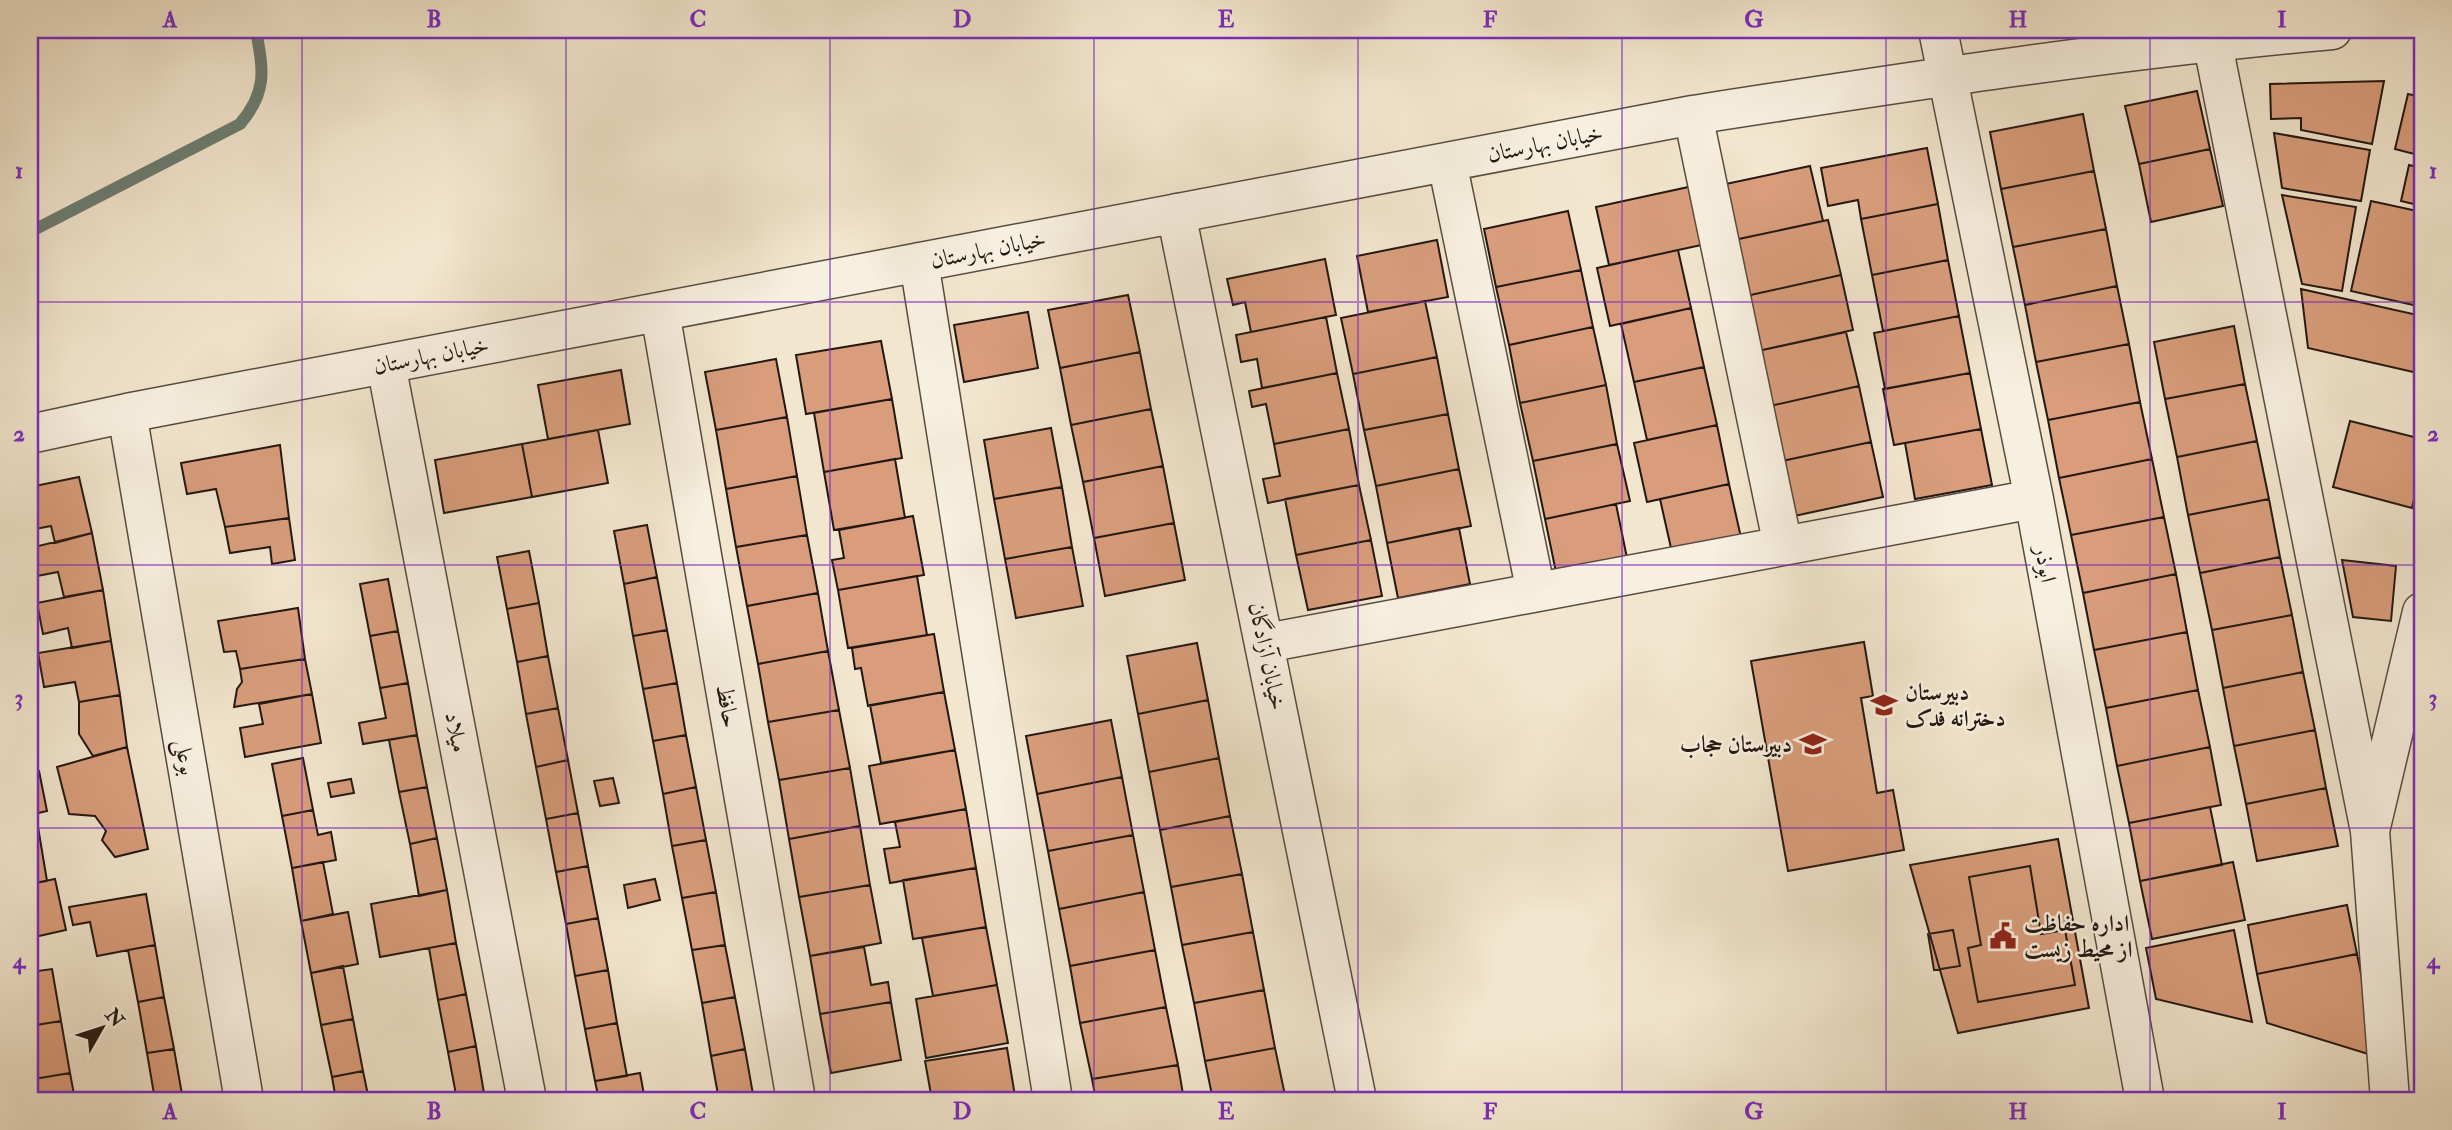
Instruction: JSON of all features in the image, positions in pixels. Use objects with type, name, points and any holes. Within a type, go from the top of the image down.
[{"type":"street","name":"ابوذر","points":[[1938,30],[2034,499],[2145,1100]]},
{"type":"street","name":"خیابان بهارستان","points":[[30,434],[386,363],[1693,115],[2211,35],[2332,30]]},
{"type":"street","points":[[2211,35],[2370,831],[2390,1100]]},
{"type":"street","points":[[1693,115],[1783,546]]},
{"type":"street","points":[[1447,162],[1536,593]]},
{"type":"street","name":"خیابان آزادگان","points":[[1176,213],[1266,643],[1357,1100]]},
{"type":"street","points":[[919,262],[1053,1100]]},
{"type":"street","name":"حافظ","points":[[660,312],[796,1100]]},
{"type":"street","name":"میلاد","points":[[386,363],[527,1100]]},
{"type":"street","name":"بوعلی","points":[[127,413],[244,1100]]},
{"type":"street","points":[[1266,643],[2034,499]]},
{"type":"street","points":[[2370,831],[2422,612]]},
{"type":"building","points":[[2384,81],[2372,144],[2301,130],[2301,118],[2271,119],[2270,84]]},
{"type":"building","points":[[2197,91],[2210,149],[2139,164],[2125,106]]},
{"type":"building","points":[[2408,94],[2422,97],[2422,156],[2395,149]]},
{"type":"building","points":[[2083,114],[2094,171],[2001,189],[1990,132]]},
{"type":"building","points":[[2274,133],[2370,150],[2361,201],[2282,188]]},
{"type":"building","points":[[1927,148],[1938,204],[1861,219],[1858,200],[1828,206],[1821,168]]},
{"type":"building","points":[[2210,149],[2223,206],[2151,222],[2139,164]]},
{"type":"building","points":[[2409,165],[2422,168],[2422,206],[2401,201]]},
{"type":"building","points":[[1810,166],[1823,221],[1734,240],[1721,185]]},
{"type":"building","points":[[2094,171],[2106,229],[2013,247],[2001,189]]},
{"type":"building","points":[[1693,186],[1706,244],[1609,265],[1596,207]]},
{"type":"building","points":[[2282,195],[2356,207],[2342,291],[2302,284]]},
{"type":"building","points":[[2371,201],[2422,212],[2422,307],[2351,291]]},
{"type":"building","points":[[1938,204],[1948,260],[1872,275],[1861,219]]},
{"type":"building","points":[[1568,211],[1581,270],[1496,287],[1484,229]]},
{"type":"building","points":[[1828,220],[1841,275],[1746,296],[1734,240]]},
{"type":"building","points":[[2106,229],[2117,286],[2025,305],[2013,247]]},
{"type":"building","points":[[1437,240],[1448,297],[1368,312],[1357,256]]},
{"type":"building","points":[[1678,250],[1691,308],[1610,326],[1597,268]]},
{"type":"building","points":[[1325,259],[1336,315],[1251,332],[1245,302],[1233,305],[1227,279]]},
{"type":"building","points":[[1948,260],[1959,316],[1883,331],[1872,275]]},
{"type":"building","points":[[1581,270],[1593,327],[1509,345],[1496,287]]},
{"type":"building","points":[[1841,275],[1853,330],[1758,351],[1746,296]]},
{"type":"building","points":[[2117,286],[2129,344],[2036,362],[2025,305]]},
{"type":"building","points":[[2301,289],[2422,316],[2422,374],[2308,348]]},
{"type":"building","points":[[1128,295],[1140,352],[1060,368],[1048,310]]},
{"type":"building","points":[[1425,301],[1437,357],[1353,374],[1341,318]]},
{"type":"building","points":[[1691,308],[1704,367],[1634,382],[1621,324]]},
{"type":"building","points":[[1028,312],[1038,368],[964,382],[954,325]]},
{"type":"building","points":[[1959,316],[1970,373],[1885,389],[1874,333]]},
{"type":"building","points":[[1326,317],[1337,373],[1262,388],[1257,359],[1241,362],[1236,335]]},
{"type":"building","points":[[2234,326],[2245,384],[2165,399],[2154,342]]},
{"type":"building","points":[[1593,327],[1606,385],[1520,403],[1509,345]]},
{"type":"building","points":[[1846,332],[1859,386],[1770,406],[1758,351]]},
{"type":"building","points":[[881,341],[892,399],[806,414],[796,355]]},
{"type":"building","points":[[2129,344],[2140,402],[2048,420],[2036,362]]},
{"type":"building","points":[[1140,352],[1151,409],[1071,425],[1060,368]]},
{"type":"building","points":[[1437,357],[1448,414],[1364,430],[1353,374]]},
{"type":"building","points":[[776,359],[787,417],[716,430],[705,372]]},
{"type":"building","points":[[1704,367],[1717,425],[1647,440],[1634,382]]},
{"type":"building","points":[[621,370],[630,424],[548,439],[538,385]]},
{"type":"building","points":[[1337,373],[1349,429],[1274,444],[1266,404],[1252,407],[1249,391]]},
{"type":"building","points":[[1970,373],[1981,429],[1894,445],[1883,389]]},
{"type":"building","points":[[2245,384],[2257,441],[2177,457],[2165,399]]},
{"type":"building","points":[[1606,385],[1617,444],[1533,461],[1520,403]]},
{"type":"building","points":[[1859,386],[1871,442],[1782,461],[1770,406]]},
{"type":"building","points":[[892,399],[902,458],[824,472],[814,413]]},
{"type":"building","points":[[2140,402],[2152,459],[2059,478],[2048,420]]},
{"type":"building","points":[[1151,409],[1163,466],[1083,482],[1071,425]]},
{"type":"building","points":[[1448,414],[1459,469],[1376,486],[1364,430]]},
{"type":"building","points":[[787,417],[797,476],[726,489],[716,430]]},
{"type":"building","points":[[2350,421],[2422,439],[2422,466],[2412,508],[2333,487]]},
{"type":"building","points":[[1717,425],[1729,484],[1647,502],[1634,443]]},
{"type":"building","points":[[1051,428],[1062,487],[994,499],[984,440]]},
{"type":"building","points":[[1349,429],[1359,485],[1268,503],[1263,479],[1280,476],[1274,444]]},
{"type":"building","points":[[1981,429],[1992,485],[1915,499],[1905,443]]},
{"type":"building","points":[[598,430],[608,483],[532,497],[522,444]]},
{"type":"building","points":[[2257,441],[2269,499],[2188,515],[2177,457]]},
{"type":"building","points":[[1871,442],[1883,497],[1794,516],[1782,461]]},
{"type":"building","points":[[522,444],[532,497],[444,513],[435,460]]},
{"type":"building","points":[[1617,444],[1630,501],[1545,519],[1533,461]]},
{"type":"building","points":[[280,445],[289,518],[225,527],[216,489],[187,494],[181,463]]},
{"type":"building","points":[[895,459],[905,518],[834,530],[824,472]]},
{"type":"building","points":[[2152,459],[2164,517],[2071,535],[2059,478]]},
{"type":"building","points":[[1163,466],[1174,523],[1094,538],[1083,482]]},
{"type":"building","points":[[1459,469],[1471,526],[1387,543],[1376,486]]},
{"type":"building","points":[[797,476],[807,535],[736,547],[726,489]]},
{"type":"building","points":[[79,477],[92,533],[55,543],[51,526],[30,530],[30,487]]},
{"type":"building","points":[[1729,484],[1742,542],[1673,557],[1660,499]]},
{"type":"building","points":[[1359,485],[1371,540],[1296,555],[1285,499]]},
{"type":"building","points":[[1062,487],[1072,547],[1005,559],[994,499]]},
{"type":"building","points":[[2269,499],[2280,557],[2200,573],[2188,515]]},
{"type":"building","points":[[1616,504],[1628,563],[1557,577],[1545,519]]},
{"type":"building","points":[[913,516],[924,575],[838,590],[832,560],[844,558],[839,530]]},
{"type":"building","points":[[2164,517],[2176,574],[2083,593],[2071,535]]},
{"type":"building","points":[[289,518],[295,560],[272,564],[270,547],[230,553],[225,527]]},
{"type":"building","points":[[1174,523],[1185,580],[1105,596],[1094,538]]},
{"type":"building","points":[[647,525],[657,577],[624,584],[614,531]]},
{"type":"building","points":[[1459,528],[1470,584],[1398,598],[1387,543]]},
{"type":"building","points":[[92,533],[103,590],[64,597],[58,572],[37,576],[34,563],[30,564],[30,548]]},
{"type":"building","points":[[807,535],[818,593],[747,606],[736,547]]},
{"type":"building","points":[[1371,540],[1382,596],[1308,610],[1296,555]]},
{"type":"building","points":[[1072,547],[1083,606],[1016,618],[1005,559]]},
{"type":"building","points":[[529,551],[539,603],[507,609],[497,557]]},
{"type":"building","points":[[2280,557],[2292,615],[2212,630],[2200,573]]},
{"type":"building","points":[[2342,560],[2396,566],[2391,621],[2353,617]]},
{"type":"building","points":[[2176,574],[2187,632],[2094,650],[2083,593]]},
{"type":"building","points":[[917,576],[927,635],[848,648],[838,590]]},
{"type":"building","points":[[657,577],[667,630],[633,636],[624,584]]},
{"type":"building","points":[[388,579],[398,631],[370,636],[360,584]]},
{"type":"building","points":[[103,590],[111,641],[72,648],[68,628],[43,634],[37,603]]},
{"type":"building","points":[[818,593],[828,651],[758,664],[747,606]]},
{"type":"building","points":[[539,603],[548,656],[517,662],[507,609]]},
{"type":"building","points":[[298,608],[305,659],[240,669],[236,651],[224,652],[218,621]]},
{"type":"building","points":[[2292,615],[2303,672],[2223,688],[2212,630]]},
{"type":"building","points":[[667,630],[677,683],[643,689],[633,636]]},
{"type":"building","points":[[398,631],[408,683],[380,688],[370,636]]},
{"type":"building","points":[[2187,632],[2198,690],[2106,708],[2094,650]]},
{"type":"building","points":[[934,634],[944,692],[868,706],[861,668],[855,669],[852,648]]},
{"type":"building","points":[[111,641],[120,695],[79,702],[75,682],[44,687],[38,653]]},
{"type":"building","points":[[1864,642],[1873,696],[1861,698],[1877,793],[1893,790],[1904,850],[1788,871],[1751,661]]},
{"type":"building","points":[[1197,643],[1208,700],[1138,714],[1127,656]]},
{"type":"building","points":[[828,651],[839,710],[768,722],[758,664]]},
{"type":"building","points":[[548,656],[558,708],[526,714],[517,662]]},
{"type":"building","points":[[305,659],[312,694],[234,707],[237,689],[242,682],[240,669]]},
{"type":"building","points":[[2303,672],[2315,730],[2234,746],[2223,688]]},
{"type":"building","points":[[408,683],[417,735],[363,744],[359,723],[386,718],[380,688]]},
{"type":"building","points":[[677,683],[686,735],[653,741],[643,689]]},
{"type":"building","points":[[2198,690],[2210,747],[2117,766],[2106,708]]},
{"type":"building","points":[[944,692],[955,750],[881,763],[870,705]]},
{"type":"building","points":[[312,694],[321,743],[245,757],[240,728],[263,724],[259,704]]},
{"type":"building","points":[[120,695],[127,747],[93,756],[79,734],[79,702]]},
{"type":"building","points":[[1208,700],[1219,758],[1149,772],[1138,714]]},
{"type":"building","points":[[558,708],[568,760],[536,767],[526,714]]},
{"type":"building","points":[[839,710],[850,768],[779,780],[768,722]]},
{"type":"building","points":[[1111,720],[1122,777],[1037,794],[1026,736]]},
{"type":"building","points":[[2315,730],[2326,788],[2246,804],[2234,746]]},
{"type":"building","points":[[417,735],[427,787],[399,792],[389,740]]},
{"type":"building","points":[[686,735],[696,787],[663,794],[653,741]]},
{"type":"building","points":[[127,747],[148,849],[115,857],[102,840],[106,831],[95,816],[69,814],[57,767]]},
{"type":"building","points":[[2210,747],[2221,805],[2129,823],[2117,766]]},
{"type":"building","points":[[955,750],[966,809],[880,824],[869,766]]},
{"type":"building","points":[[303,758],[313,810],[282,816],[272,764]]},
{"type":"building","points":[[1219,758],[1230,816],[1160,830],[1149,772]]},
{"type":"building","points":[[568,760],[578,813],[546,819],[536,767]]},
{"type":"building","points":[[850,768],[860,826],[789,839],[779,780]]},
{"type":"building","points":[[39,771],[47,811],[30,815],[30,772]]},
{"type":"building","points":[[1122,777],[1133,835],[1048,851],[1037,794]]},
{"type":"building","points":[[613,778],[619,803],[600,806],[594,781]]},
{"type":"building","points":[[351,779],[354,793],[331,797],[328,783]]},
{"type":"building","points":[[2422,783],[2422,810],[2417,809]]},
{"type":"building","points":[[427,787],[437,838],[410,844],[399,792]]},
{"type":"building","points":[[696,787],[706,840],[672,846],[663,794]]},
{"type":"building","points":[[2326,788],[2338,846],[2257,861],[2246,804]]},
{"type":"building","points":[[2210,807],[2222,865],[2140,881],[2129,823]]},
{"type":"building","points":[[966,809],[976,868],[890,883],[884,849],[900,847],[895,822]]},
{"type":"building","points":[[313,810],[318,835],[331,832],[336,860],[292,868],[282,816]]},
{"type":"building","points":[[578,813],[588,866],[556,872],[546,819]]},
{"type":"building","points":[[1230,816],[1242,874],[1171,887],[1160,830]]},
{"type":"building","points":[[860,826],[870,885],[799,897],[789,839]]},
{"type":"building","points":[[38,827],[47,881],[30,884],[30,828]]},
{"type":"building","points":[[1133,835],[1144,892],[1059,909],[1048,851]]},
{"type":"building","points":[[437,838],[447,890],[419,896],[410,844]]},
{"type":"building","name":"اداره حفاظت از محیط زیست","points":[[2058,839],[2089,1008],[1958,1033],[1910,865]]},
{"type":"building","points":[[706,840],[716,892],[682,898],[672,846]]},
{"type":"building","points":[[323,862],[333,914],[301,921],[292,868]]},
{"type":"building","points":[[2233,862],[2245,920],[2152,939],[2140,881]]},
{"type":"building","points":[[588,866],[598,918],[566,924],[556,872]]},
{"type":"building","points":[[2030,866],[2041,934],[2065,930],[2075,985],[1978,1002],[1968,948],[1981,945],[1969,877]]},
{"type":"building","points":[[976,868],[986,927],[913,939],[903,880]]},
{"type":"building","points":[[1242,874],[1253,932],[1182,945],[1171,887]]},
{"type":"building","points":[[55,879],[66,930],[30,938],[30,884]]},
{"type":"building","points":[[655,879],[660,900],[628,908],[624,885]]},
{"type":"building","points":[[870,885],[881,943],[810,956],[799,897]]},
{"type":"building","points":[[447,890],[456,943],[380,957],[371,904]]},
{"type":"building","points":[[716,892],[725,945],[692,950],[682,898]]},
{"type":"building","points":[[1144,892],[1155,950],[1070,966],[1059,909]]},
{"type":"building","points":[[146,894],[155,945],[97,956],[90,922],[73,925],[69,907]]},
{"type":"building","points":[[2422,900],[2422,931],[2416,930]]},
{"type":"building","points":[[2347,905],[2357,954],[2257,974],[2248,925]]},
{"type":"building","points":[[348,912],[358,964],[311,973],[301,921]]},
{"type":"building","points":[[598,918],[608,970],[575,976],[566,924]]},
{"type":"building","points":[[986,927],[997,985],[933,996],[922,938]]},
{"type":"building","points":[[1953,930],[1960,966],[1934,970],[1928,934]]},
{"type":"building","points":[[2234,930],[2252,1022],[2156,999],[2146,948]]},
{"type":"building","points":[[1253,932],[1264,990],[1194,1003],[1182,945]]},
{"type":"building","points":[[456,943],[466,994],[438,1000],[429,948]]},
{"type":"building","points":[[155,945],[164,997],[138,1002],[128,950]]},
{"type":"building","points":[[725,945],[735,997],[702,1003],[692,950]]},
{"type":"building","points":[[864,947],[871,985],[888,982],[891,1002],[820,1014],[810,956]]},
{"type":"building","points":[[1155,950],[1166,1007],[1080,1023],[1070,966]]},
{"type":"building","points":[[2357,954],[2378,1057],[2267,1023],[2257,974]]},
{"type":"building","points":[[343,966],[353,1019],[321,1025],[311,973]]},
{"type":"building","points":[[52,969],[61,1021],[30,1026],[30,972]]},
{"type":"building","points":[[608,970],[617,1023],[585,1029],[575,976]]},
{"type":"building","points":[[997,985],[1008,1043],[926,1058],[916,999]]},
{"type":"building","points":[[1264,990],[1275,1048],[1205,1061],[1194,1003]]},
{"type":"building","points":[[466,994],[476,1046],[448,1052],[438,1000]]},
{"type":"building","points":[[164,997],[174,1049],[147,1053],[138,1002]]},
{"type":"building","points":[[735,997],[745,1049],[711,1056],[702,1003]]},
{"type":"building","points":[[891,1002],[901,1060],[831,1073],[820,1014]]},
{"type":"building","points":[[1166,1007],[1178,1065],[1092,1079],[1080,1023]]},
{"type":"building","points":[[353,1019],[363,1071],[332,1077],[321,1025]]},
{"type":"building","points":[[61,1021],[70,1073],[34,1079],[30,1026]]},
{"type":"building","points":[[617,1023],[627,1076],[595,1081],[585,1029]]},
{"type":"building","points":[[476,1046],[485,1099],[457,1100],[448,1052]]},
{"type":"building","points":[[1007,1048],[1015,1096],[991,1100],[932,1100],[925,1061]]},
{"type":"building","points":[[1275,1048],[1286,1100],[1213,1100],[1205,1061]]},
{"type":"building","points":[[174,1049],[183,1100],[155,1100],[147,1053]]},
{"type":"building","points":[[745,1049],[754,1100],[719,1100],[711,1056]]},
{"type":"building","points":[[1178,1065],[1184,1100],[1096,1100],[1092,1079]]},
{"type":"building","points":[[363,1071],[369,1100],[336,1100],[332,1077]]},
{"type":"building","points":[[70,1073],[75,1100],[38,1100],[34,1079]]},
{"type":"building","points":[[640,1073],[645,1100],[599,1100],[595,1081]]},
{"type":"waterway","points":[[30,232],[240,124],[255,101],[261,80],[256,30]]},
{"type":"place","name":"دبیرستان دخترانه فدک","points":[[1884,705]]},
{"type":"place","name":"دبیرستان حجاب","points":[[1813,744]]},
{"type":"place","name":"اداره حفاظت از محیط زیست","points":[[2003,936]]}]
